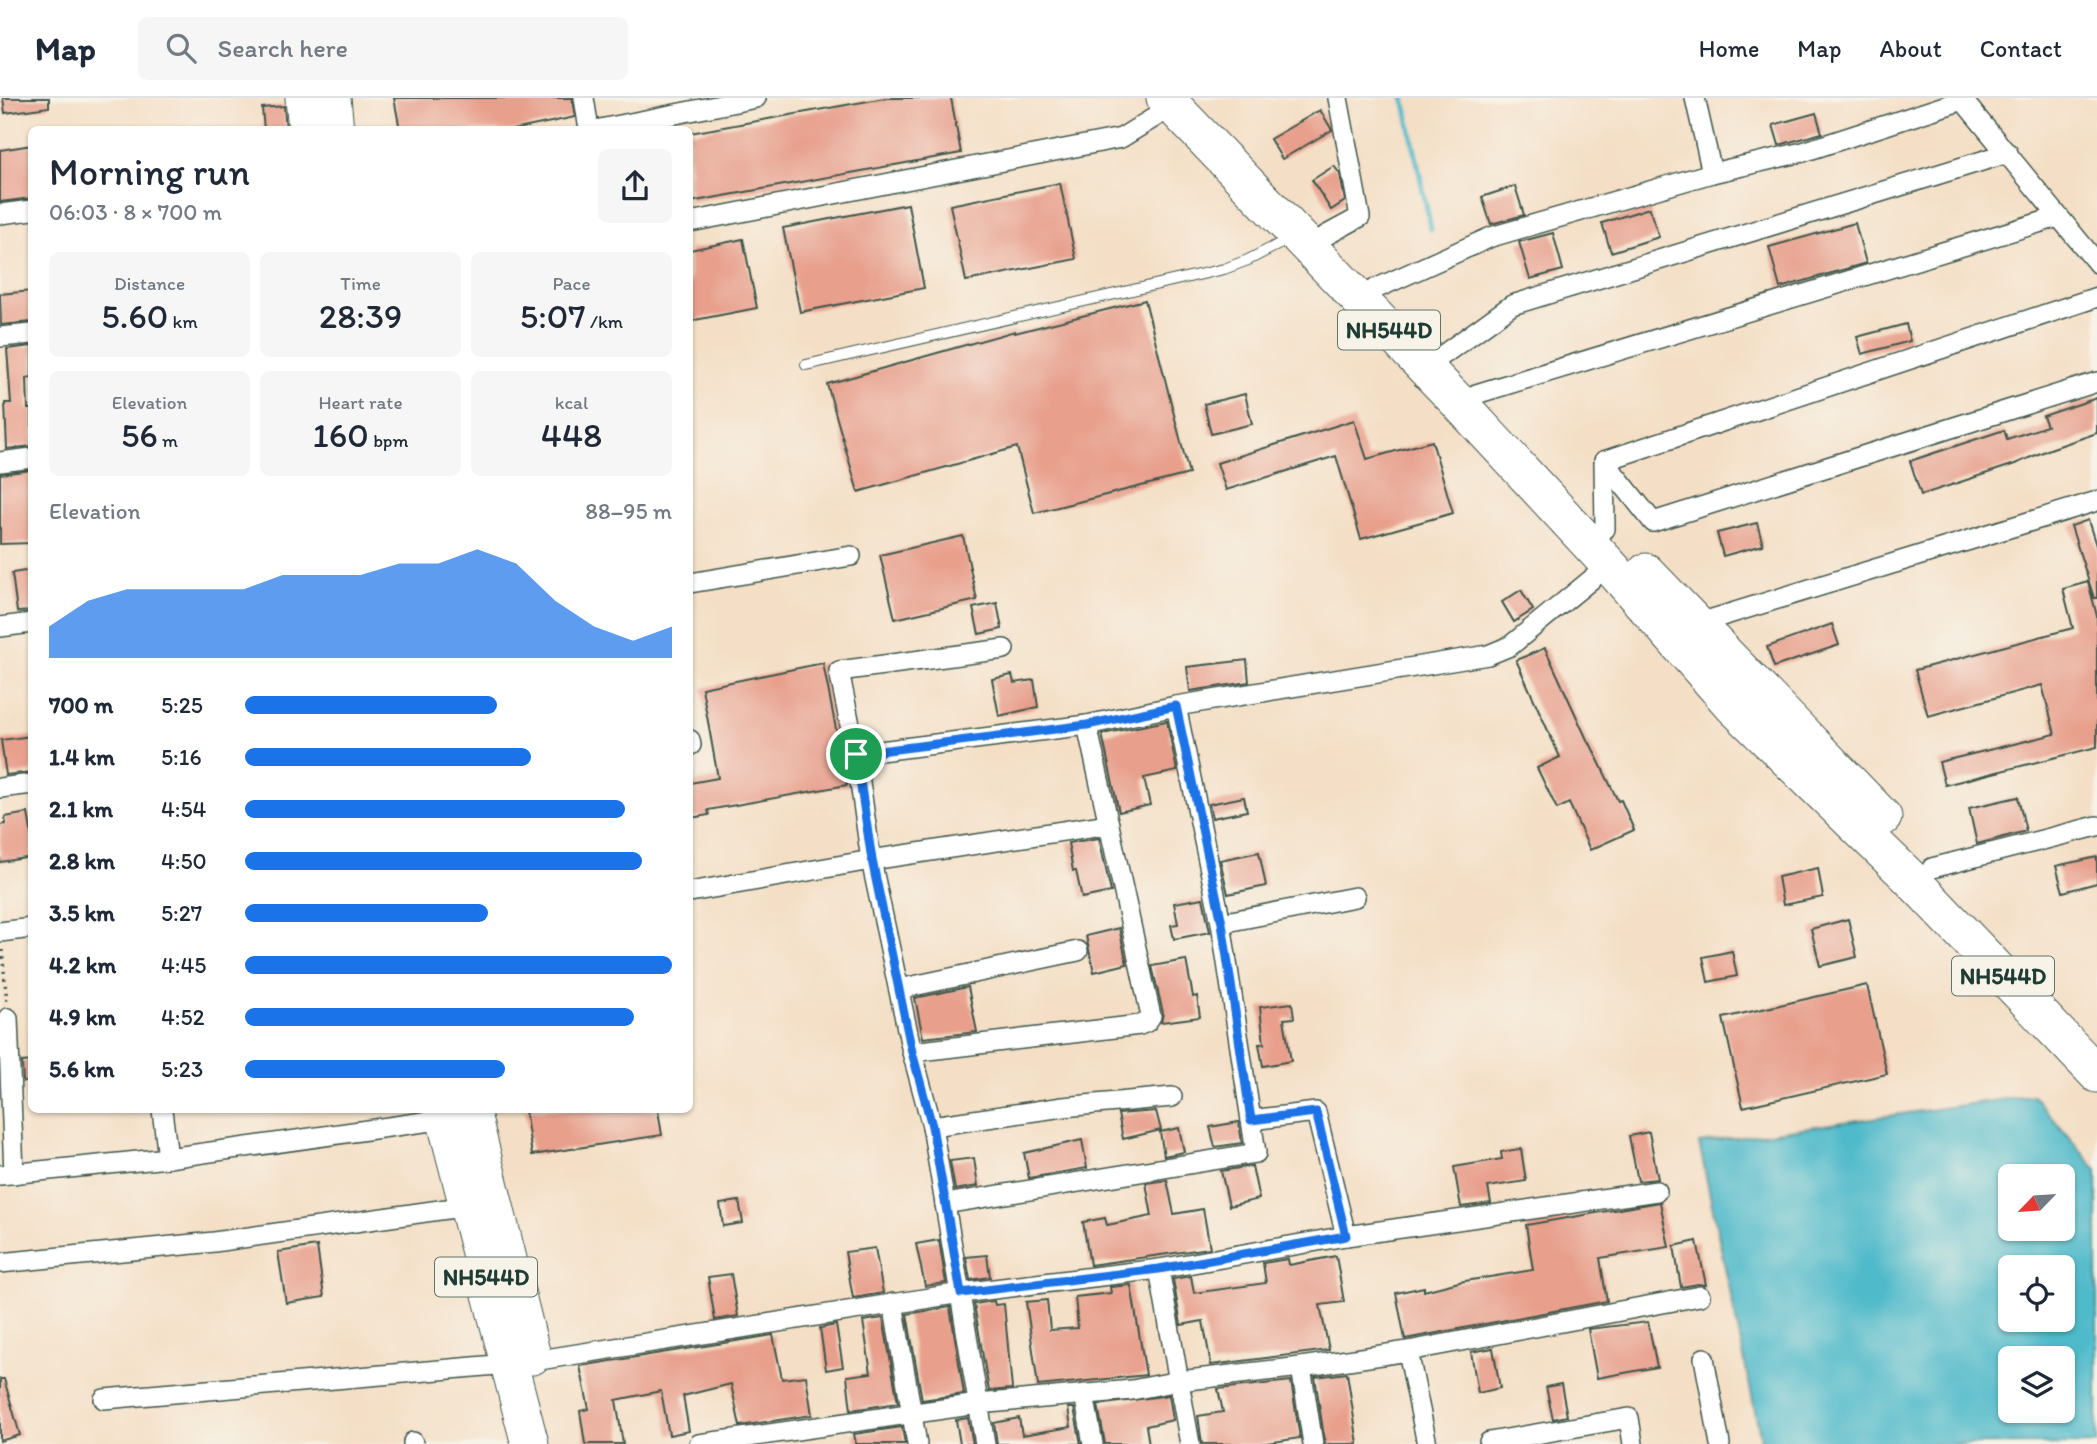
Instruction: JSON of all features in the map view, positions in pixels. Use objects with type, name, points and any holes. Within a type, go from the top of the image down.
[{"type":"highway","points":[[304,98],[307,126]]},
{"type":"highway","points":[[332,98],[335,126]]},
{"type":"highway","name":"NH544D","points":[[1179,100],[1312,236],[1733,706],[1910,878],[2097,1074]]},
{"type":"highway","name":"NH544D","points":[[1312,236],[1375,289],[2097,1042]]},
{"type":"highway","name":"NH544D","points":[[453,1113],[468,1206],[521,1362],[553,1444]]},
{"type":"highway","name":"NH544D","points":[[453,1113],[521,1362],[530,1444]]},
{"type":"street","points":[[583,98],[588,126]]},
{"type":"street","points":[[615,126],[756,98]]},
{"type":"street","points":[[1312,236],[1360,217],[1338,98]]},
{"type":"street","points":[[1695,98],[1713,173]]},
{"type":"street","points":[[1375,289],[1492,237],[1713,173],[1803,152],[1963,99],[2058,217],[2088,240],[2097,263]]},
{"type":"street","points":[[693,221],[1121,138],[1179,100]]},
{"type":"street","points":[[1440,357],[1512,305],[2008,153]]},
{"type":"street","points":[[0,214],[28,210]]},
{"type":"street","points":[[1476,394],[2058,217]]},
{"type":"street","points":[[1604,461],[2097,297]]},
{"type":"street","points":[[0,337],[28,334]]},
{"type":"street","points":[[1604,461],[1653,522],[2097,382]]},
{"type":"street","points":[[0,462],[28,458]]},
{"type":"street","points":[[1604,461],[1605,529]]},
{"type":"street","points":[[1696,624],[2097,501]]},
{"type":"street","points":[[693,582],[851,556]]},
{"type":"street","points":[[856,754],[1087,725],[1176,706],[1488,655],[1510,646],[1609,565]]},
{"type":"street","points":[[0,627],[28,624]]},
{"type":"street","points":[[985,1444],[932,1126],[898,989],[872,860],[856,754],[839,670],[1004,649]]},
{"type":"street","points":[[945,1204],[1256,1153],[1222,923],[1176,706]]},
{"type":"street","points":[[912,1052],[1140,1025],[1147,1022],[1151,1016],[1087,725]]},
{"type":"street","points":[[0,788],[28,784]]},
{"type":"street","points":[[693,891],[872,860],[1109,824]]},
{"type":"street","points":[[1932,869],[2097,826]]},
{"type":"street","points":[[1222,923],[1355,897]]},
{"type":"street","points":[[0,932],[28,928]]},
{"type":"street","points":[[898,989],[1079,951]]},
{"type":"street","points":[[8,1018],[7,1175],[168,1158],[453,1113]]},
{"type":"street","points":[[932,1126],[1063,1107],[1172,1097]]},
{"type":"street","points":[[1251,1120],[1316,1112],[1346,1236]]},
{"type":"street","points":[[162,1113],[168,1158]]},
{"type":"street","points":[[104,1399],[521,1362],[961,1293],[1159,1269],[1346,1236],[1657,1191]]},
{"type":"street","points":[[0,1264],[214,1242],[468,1206]]},
{"type":"street","points":[[1159,1269],[1190,1444]]},
{"type":"street","points":[[699,1444],[978,1404],[1132,1390],[1179,1381],[1301,1367],[1408,1351],[1700,1296]]},
{"type":"street","points":[[893,1303],[917,1444]]},
{"type":"street","points":[[1408,1351],[1427,1444]]},
{"type":"street","points":[[1704,1358],[1720,1444]]},
{"type":"street","points":[[1301,1367],[1313,1444]]},
{"type":"street","points":[[1084,1394],[1093,1444]]},
{"type":"street","points":[[1489,1442],[1629,1418],[1633,1444]]},
{"type":"lane","points":[[806,365],[1224,269],[1312,236]]},
{"type":"path","points":[[0,932],[8,1018]]},
{"type":"water","points":[[2033,1095],[2097,1170],[2097,1444],[1762,1444],[1699,1143]]},
{"type":"building","points":[[3,98],[49,98],[49,107],[5,113]]},
{"type":"building","points":[[394,98],[572,98],[575,117],[532,126],[399,126]]},
{"type":"building","points":[[885,98],[951,98],[961,153],[693,201],[693,132]]},
{"type":"building","points":[[284,106],[286,126],[264,126],[262,108]]},
{"type":"building","points":[[1320,110],[1332,130],[1282,159],[1270,139]]},
{"type":"building","points":[[1816,113],[1822,133],[1779,145],[1773,125]]},
{"type":"building","points":[[28,146],[28,198],[0,202],[0,150]]},
{"type":"building","points":[[1334,166],[1340,174],[1345,201],[1331,210],[1312,180]]},
{"type":"building","points":[[1060,183],[1076,259],[966,281],[950,205]]},
{"type":"building","points":[[1515,186],[1524,215],[1491,224],[1482,197]]},
{"type":"building","points":[[908,204],[924,288],[800,312],[783,228]]},
{"type":"building","points":[[1649,208],[1659,237],[1611,252],[1602,223]]},
{"type":"building","points":[[1855,223],[1866,263],[1780,288],[1769,247]]},
{"type":"building","points":[[1553,233],[1563,270],[1530,279],[1519,242]]},
{"type":"building","points":[[743,239],[757,308],[693,320],[693,249]]},
{"type":"building","points":[[28,291],[28,322],[1,325],[0,294]]},
{"type":"building","points":[[1145,300],[1189,474],[1034,513],[1017,447],[858,492],[827,384],[1015,331]]},
{"type":"building","points":[[1906,324],[1910,341],[1862,354],[1857,337]]},
{"type":"building","points":[[28,346],[28,446],[7,449],[5,403],[11,403],[7,349]]},
{"type":"building","points":[[1245,394],[1252,424],[1211,434],[1204,404]]},
{"type":"building","points":[[2097,398],[2097,433],[1921,495],[1910,461],[2004,430],[2007,439],[2047,426],[2043,416]]},
{"type":"building","points":[[1354,420],[1367,459],[1432,441],[1453,513],[1361,539],[1336,456],[1226,490],[1217,463]]},
{"type":"building","points":[[28,470],[28,543],[0,544],[0,474]]},
{"type":"building","points":[[2088,520],[2097,549],[2097,598],[2094,598],[2071,526]]},
{"type":"building","points":[[1757,523],[1763,545],[1723,556],[1717,533]]},
{"type":"building","points":[[963,536],[977,600],[895,619],[880,555]]},
{"type":"building","points":[[28,571],[28,611],[17,612],[12,573]]},
{"type":"building","points":[[2088,582],[2097,616],[2097,747],[1945,785],[1939,762],[2055,734],[2042,685],[1928,716],[1915,670],[2073,628],[2063,589]]},
{"type":"building","points":[[1521,590],[1533,610],[1514,622],[1502,602]]},
{"type":"building","points":[[997,603],[1002,629],[979,634],[973,608]]},
{"type":"building","points":[[1832,624],[1839,645],[1774,667],[1767,647]]},
{"type":"building","points":[[1545,648],[1589,744],[1618,801],[1621,800],[1634,830],[1590,850],[1569,803],[1557,809],[1537,768],[1560,757],[1516,660]]},
{"type":"building","points":[[1247,660],[1249,682],[1190,691],[1187,667]]},
{"type":"building","points":[[823,663],[847,785],[708,810],[709,815],[693,818],[693,782],[718,778],[702,688]]},
{"type":"building","points":[[1012,675],[1014,683],[1034,680],[1038,707],[999,716],[992,679]]},
{"type":"building","points":[[1167,721],[1177,771],[1144,778],[1150,805],[1119,812],[1102,734]]},
{"type":"building","points":[[28,737],[28,772],[6,775],[1,740]]},
{"type":"building","points":[[1244,797],[1247,811],[1212,818],[1209,804]]},
{"type":"building","points":[[2018,797],[2026,831],[1977,844],[1969,808]]},
{"type":"building","points":[[28,813],[28,858],[0,862],[0,825],[6,824],[5,817]]},
{"type":"building","points":[[1099,838],[1111,892],[1082,898],[1068,843]]},
{"type":"building","points":[[1259,852],[1266,886],[1228,894],[1220,860]]},
{"type":"building","points":[[2097,857],[2097,883],[2063,892],[2056,866]]},
{"type":"building","points":[[1818,868],[1823,897],[1783,905],[1778,877]]},
{"type":"building","points":[[1203,898],[1210,932],[1174,939],[1171,925],[1178,924],[1174,903]]},
{"type":"building","points":[[1848,919],[1857,957],[1820,966],[1811,929]]},
{"type":"building","points":[[1119,928],[1127,964],[1094,972],[1086,936]]},
{"type":"building","points":[[1732,951],[1737,976],[1708,982],[1703,957]]},
{"type":"building","points":[[1186,960],[1200,1017],[1161,1022],[1163,1013],[1152,966]]},
{"type":"building","points":[[1867,985],[1887,1074],[1743,1107],[1723,1018]]},
{"type":"building","points":[[968,987],[977,1032],[923,1038],[915,998]]},
{"type":"building","points":[[1292,1003],[1294,1018],[1284,1019],[1291,1061],[1263,1066],[1259,1044],[1264,1044],[1260,1007]]},
{"type":"building","points":[[28,1061],[28,1081],[23,1082],[22,1062]]},
{"type":"building","points":[[1156,1111],[1161,1130],[1123,1139],[1118,1114]]},
{"type":"building","points":[[525,1113],[658,1113],[662,1135],[532,1155]]},
{"type":"building","points":[[1239,1122],[1242,1143],[1215,1147],[1210,1127]]},
{"type":"building","points":[[1179,1128],[1184,1152],[1164,1156],[1160,1132]]},
{"type":"building","points":[[1649,1132],[1658,1179],[1638,1181],[1629,1136]]},
{"type":"building","points":[[1082,1140],[1087,1168],[1029,1178],[1024,1153]]},
{"type":"building","points":[[1521,1149],[1526,1181],[1488,1187],[1491,1203],[1461,1207],[1454,1167],[1502,1159],[1501,1152]]},
{"type":"building","points":[[974,1158],[978,1186],[955,1190],[950,1161]]},
{"type":"building","points":[[1252,1166],[1259,1199],[1229,1206],[1221,1171]]},
{"type":"building","points":[[1167,1180],[1174,1214],[1203,1209],[1210,1248],[1090,1265],[1083,1222],[1105,1218],[1107,1225],[1152,1216],[1146,1183]]},
{"type":"building","points":[[739,1201],[743,1223],[723,1226],[720,1204]]},
{"type":"building","points":[[1660,1202],[1669,1247],[1600,1258],[1607,1301],[1405,1339],[1396,1293],[1424,1287],[1424,1291],[1459,1282],[1533,1270],[1526,1225]]},
{"type":"building","points":[[939,1240],[946,1283],[925,1286],[916,1244]]},
{"type":"building","points":[[1697,1241],[1706,1285],[1681,1287],[1674,1246]]},
{"type":"building","points":[[317,1246],[324,1297],[286,1303],[278,1252]]},
{"type":"building","points":[[875,1248],[883,1293],[853,1298],[845,1252]]},
{"type":"building","points":[[987,1255],[990,1277],[970,1280],[966,1257]]},
{"type":"building","points":[[1336,1256],[1344,1302],[1320,1305],[1329,1350],[1211,1365],[1203,1321],[1181,1325],[1173,1279],[1191,1276],[1194,1293],[1266,1283],[1263,1263],[1288,1259],[1289,1265]]},
{"type":"building","points":[[731,1274],[738,1316],[715,1320],[708,1277]]},
{"type":"building","points":[[1131,1285],[1146,1375],[1038,1386],[1026,1302],[1047,1300],[1050,1330],[1078,1328],[1075,1297],[1111,1293],[1110,1287]]},
{"type":"building","points":[[994,1301],[995,1305],[1004,1304],[1012,1389],[989,1391],[974,1304]]},
{"type":"building","points":[[950,1307],[964,1394],[922,1400],[907,1314]]},
{"type":"building","points":[[883,1318],[898,1403],[851,1410],[847,1376],[871,1373],[863,1321]]},
{"type":"building","points":[[1648,1322],[1657,1367],[1597,1378],[1588,1329]]},
{"type":"building","points":[[836,1325],[843,1367],[826,1370],[820,1328]]},
{"type":"building","points":[[773,1335],[782,1379],[806,1376],[812,1415],[740,1426],[731,1384],[683,1396],[689,1431],[669,1435],[661,1391],[616,1400],[623,1444],[585,1444],[580,1411],[589,1409],[580,1366]]},
{"type":"building","points":[[1493,1348],[1500,1388],[1478,1393],[1471,1352]]},
{"type":"building","points":[[1347,1373],[1358,1444],[1325,1444],[1315,1377]]},
{"type":"building","points":[[0,1379],[4,1379],[20,1435],[0,1441]]},
{"type":"building","points":[[1291,1381],[1300,1438],[1260,1444],[1202,1444],[1198,1416],[1223,1412],[1218,1389]]},
{"type":"building","points":[[1561,1384],[1567,1416],[1553,1419],[1546,1387]]},
{"type":"building","points":[[1169,1395],[1173,1420],[1146,1426],[1149,1444],[1105,1444],[1098,1405]]},
{"type":"building","points":[[1068,1408],[1074,1408],[1081,1444],[997,1444],[994,1423],[1019,1418],[1022,1435],[1071,1427]]},
{"type":"building","points":[[968,1418],[973,1444],[960,1444],[956,1420]]},
{"type":"building","points":[[902,1427],[905,1444],[856,1444],[854,1434]]},
{"type":"waterway","points":[[1404,98],[1431,229]]},
{"type":"route","points":[[1176,706],[1222,923],[1251,1120],[1316,1112],[1346,1236],[1159,1269],[961,1293],[932,1126],[912,1052],[872,860],[856,754],[1087,725],[1176,706]]}]
